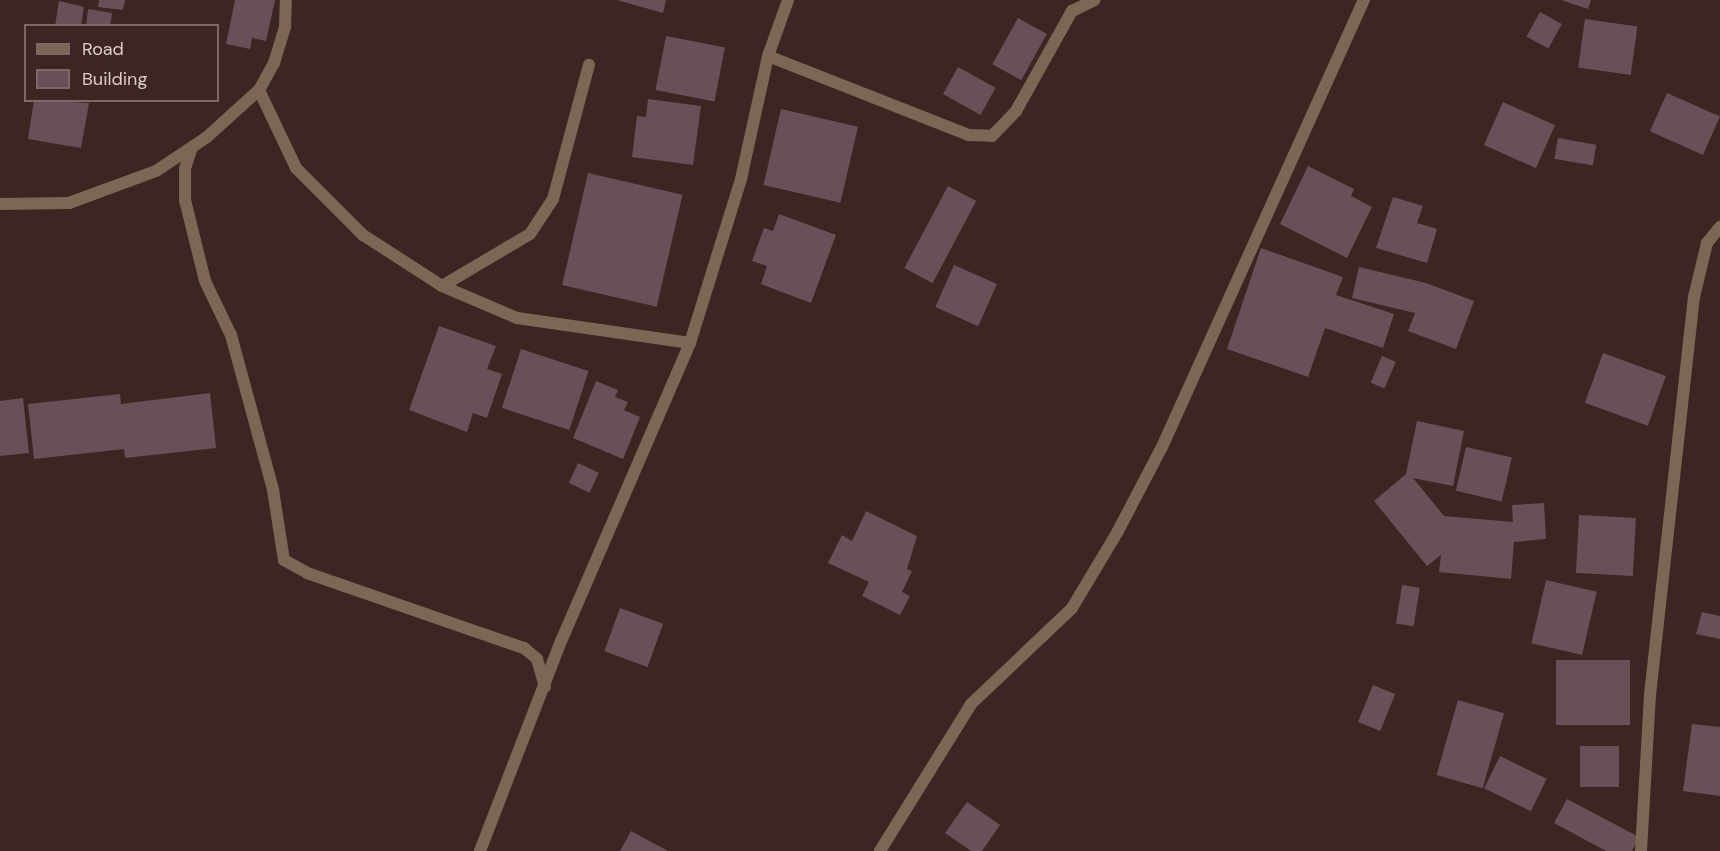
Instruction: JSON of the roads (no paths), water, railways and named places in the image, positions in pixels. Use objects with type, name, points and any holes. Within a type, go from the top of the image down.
[{"type":"street","points":[[0,204],[69,203],[156,171],[192,147],[259,90],[277,54],[286,0]]},
{"type":"street","points":[[480,851],[545,687],[690,343],[741,179],[768,56],[788,0]]},
{"type":"street","points":[[768,56],[969,135],[992,136],[1016,111],[1072,11],[1095,0]]},
{"type":"street","points":[[880,851],[971,704],[1072,608],[1118,531],[1162,447],[1364,0]]},
{"type":"street","points":[[442,286],[505,250],[536,225],[553,199],[589,65]]},
{"type":"street","points":[[259,90],[296,168],[363,235],[442,286],[517,318],[690,343]]},
{"type":"street","points":[[192,147],[185,169],[185,200],[205,281],[231,335],[273,490],[284,560],[307,573],[524,648],[537,659],[545,687]]},
{"type":"street","points":[[1641,851],[1650,695],[1694,297],[1707,243],[1720,227]]}]
